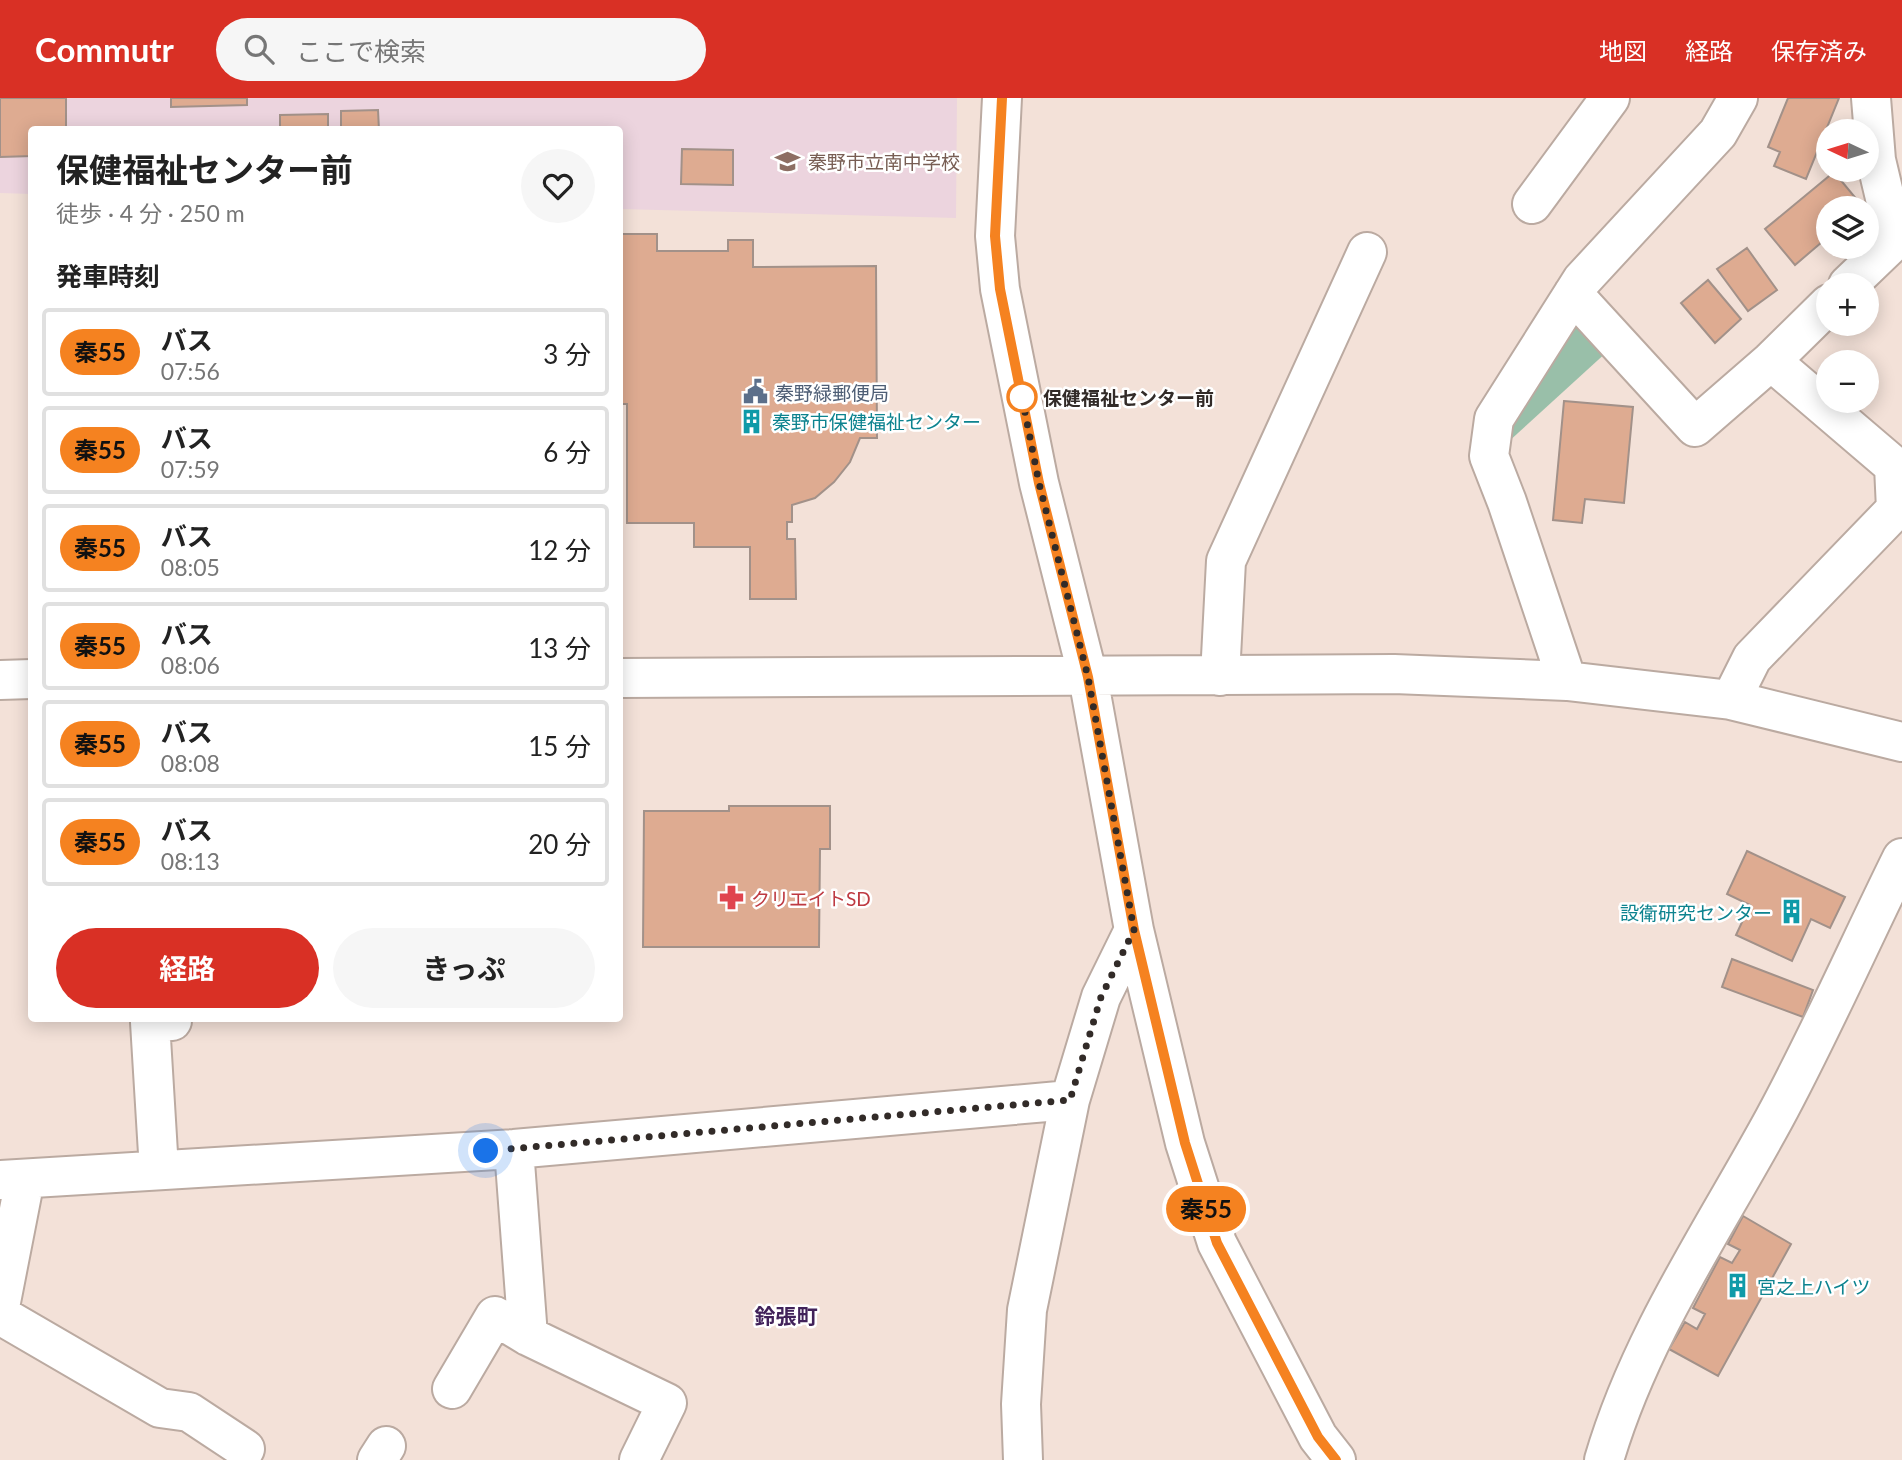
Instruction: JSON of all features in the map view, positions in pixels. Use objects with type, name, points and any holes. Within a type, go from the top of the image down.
[{"type":"street","points":[[1002,98],[995,236],[1000,289],[1039,483],[1088,677],[1134,930],[1185,1143],[1217,1243],[1318,1437],[1336,1460]]},
{"type":"street","points":[[1536,180],[1610,98]]},
{"type":"street","points":[[1567,681],[1489,456],[1494,418],[1582,280],[1718,133],[1738,98]]},
{"type":"street","points":[[1861,273],[1895,240],[1876,160],[1871,98]]},
{"type":"street","points":[[1220,676],[1226,562],[1367,252]]},
{"type":"street","points":[[1573,294],[1695,427],[1771,361],[1816,317]]},
{"type":"street","points":[[1731,700],[1752,658],[1896,509],[1894,466],[1771,361]]},
{"type":"street","points":[[623,678],[1394,674],[1567,681],[1731,700],[1902,742]]},
{"type":"street","points":[[0,680],[28,680]]},
{"type":"street","points":[[1604,1460],[1642,1357],[1774,1118],[1902,858]]},
{"type":"street","points":[[1023,1460],[1021,1404],[1027,1310],[1070,1100],[1101,997],[1134,930]]},
{"type":"street","points":[[150,1022],[159,1170]]},
{"type":"street","points":[[0,1307],[13,1180],[514,1149],[1070,1100]]},
{"type":"street","points":[[514,1149],[528,1336]]},
{"type":"street","points":[[0,1315],[160,1408],[189,1412],[245,1450]]},
{"type":"street","points":[[452,1389],[495,1316],[528,1336],[667,1403],[639,1460]]},
{"type":"shaded area","name":"秦野市立南中学校","points":[[0,98],[957,98],[956,218],[623,209],[623,126],[28,126],[28,194],[0,193]]},
{"type":"green space","points":[[1586,323],[1609,350],[1507,443],[1506,427],[1567,326]]},
{"type":"building","points":[[0,98],[66,98],[66,126],[28,126],[28,156],[0,157]]},
{"type":"building","points":[[171,98],[247,98],[247,105],[171,107]]},
{"type":"building","points":[[1788,98],[1839,98],[1830,119],[1816,119],[1816,154],[1806,179],[1774,166],[1780,152],[1768,147]]},
{"type":"building","points":[[378,110],[379,126],[341,126],[341,111]]},
{"type":"building","points":[[328,114],[328,126],[280,126],[280,115]]},
{"type":"building","points":[[682,149],[733,150],[733,185],[681,184]]},
{"type":"building","points":[[1822,182],[1842,182],[1854,196],[1816,196],[1816,247],[1795,265],[1765,229]]},
{"type":"building","name":"秦野市保健福祉センター","points":[[623,234],[657,234],[657,251],[728,251],[728,240],[753,240],[753,267],[876,266],[877,438],[860,438],[850,462],[834,482],[815,498],[792,505],[792,522],[787,522],[787,539],[795,539],[796,599],[750,599],[750,547],[694,547],[694,523],[627,523],[627,404],[623,404]]},
{"type":"building","points":[[1747,248],[1777,290],[1748,311],[1717,269]]},
{"type":"building","points":[[1708,280],[1741,319],[1715,343],[1681,303]]},
{"type":"building","points":[[1564,401],[1633,407],[1624,503],[1585,499],[1582,523],[1553,520]]},
{"type":"building","name":"クリエイトSD","points":[[729,806],[830,806],[830,849],[820,849],[819,947],[643,947],[644,811],[729,811]]},
{"type":"building","name":"設衛研究センター","points":[[1747,851],[1845,897],[1830,928],[1811,919],[1792,961],[1736,935],[1750,905],[1727,894]]},
{"type":"building","name":"設衛研究センター","points":[[1732,959],[1813,990],[1803,1017],[1722,987]]},
{"type":"building","name":"宮之上ハイツ","points":[[1743,1216],[1791,1244],[1718,1376],[1669,1349],[1685,1322],[1697,1329],[1705,1314],[1693,1308],[1720,1257],[1732,1263],[1740,1250],[1728,1244]]},
{"type":"bus line","name":"秦55","points":[[1002,98],[995,236],[1000,289],[1039,483],[1088,677],[1134,930],[1185,1143],[1217,1243],[1318,1437],[1336,1460]]},
{"type":"place","name":"秦野市立南中学校","points":[[788,161]]},
{"type":"place","name":"秦野緑郵便局","points":[[755,392]]},
{"type":"place","name":"保健福祉センター前","points":[[1022,397]]},
{"type":"place","name":"秦野市保健福祉センター","points":[[752,421]]},
{"type":"place","name":"クリエイトSD","points":[[731,898]]},
{"type":"place","name":"設衛研究センター","points":[[1792,912]]},
{"type":"place","name":"宮之上ハイツ","points":[[1737,1286]]},
{"type":"district","name":"鈴張町","points":[[786,1315]]},
{"type":"route","points":[[486,1151],[1070,1100],[1101,997],[1134,930],[1088,677],[1039,483],[1020,387],[1022,397]]}]
